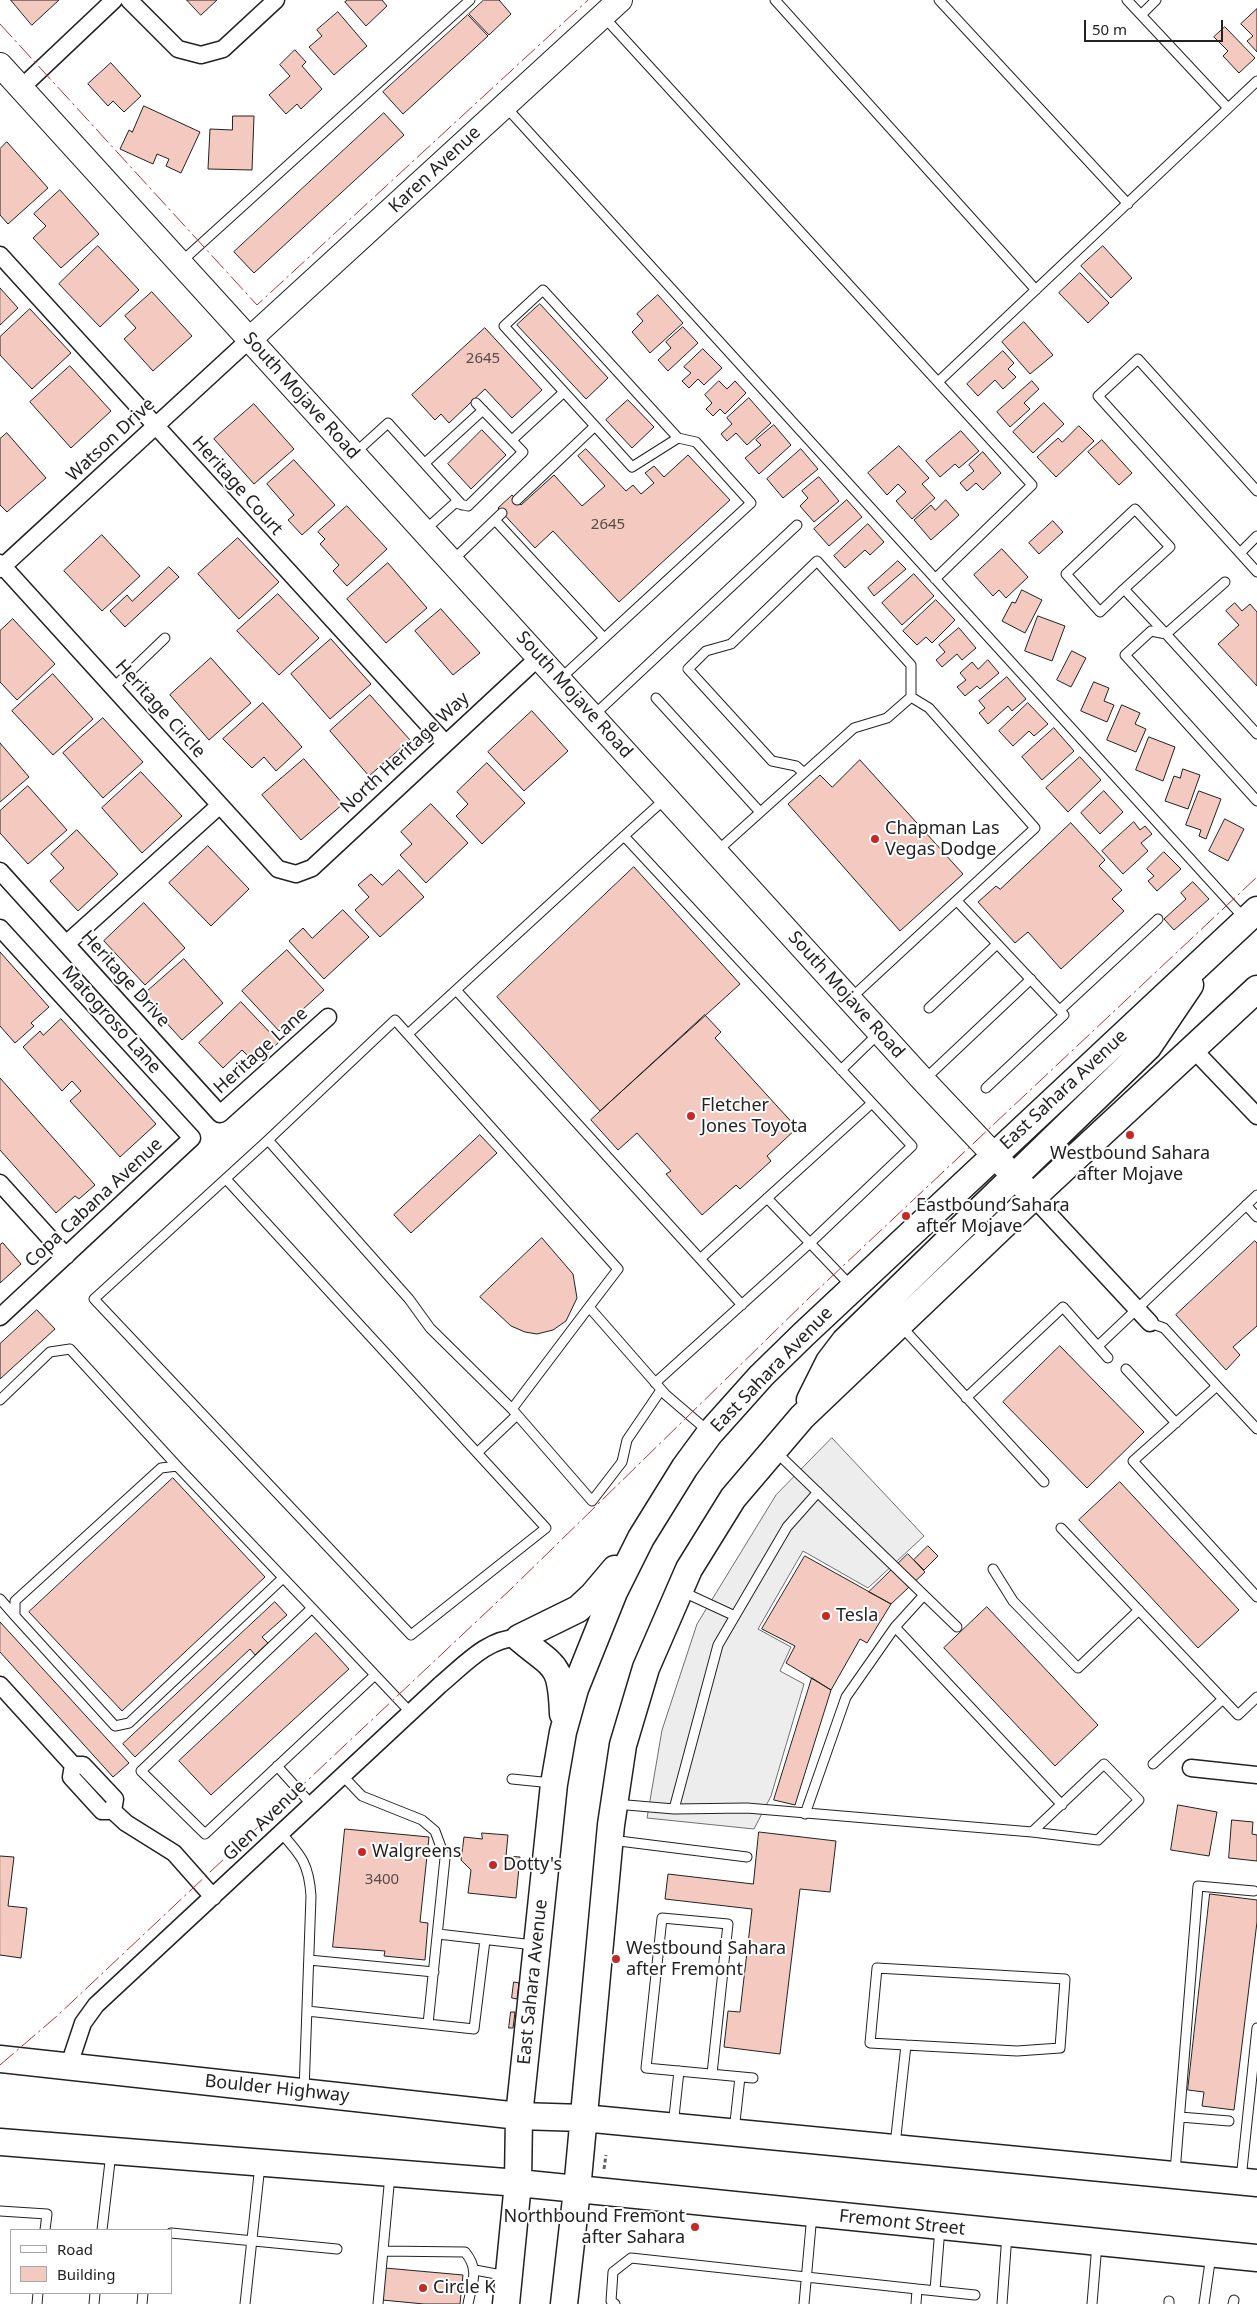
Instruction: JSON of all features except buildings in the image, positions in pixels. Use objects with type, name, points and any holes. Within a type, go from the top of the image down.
[{"type":"main road","name":"East Sahara Avenue","points":[[506,2304],[518,2183],[519,2116],[554,1784],[563,1732],[589,1651],[614,1592],[641,1538],[685,1467],[710,1433],[768,1369],[993,1155],[1252,916]]},
{"type":"main road","points":[[802,1417],[829,1362],[845,1341],[1148,1047],[1165,1026],[1208,955]]},
{"type":"main road","points":[[564,2304],[577,2190],[609,1840],[623,1745],[643,1677],[679,1590],[699,1551],[733,1498],[802,1417],[1033,1197],[1257,989]]},
{"type":"main road","points":[[563,1732],[562,1699],[558,1672],[546,1658],[520,1638],[553,1623],[582,1605],[641,1538]]},
{"type":"main road","name":"Boulder Highway","points":[[0,2058],[519,2116],[583,2118]]},
{"type":"main road","points":[[583,2118],[1249,2182]]},
{"type":"main road","points":[[0,2142],[518,2183]]},
{"type":"main road","name":"Fremont Street","points":[[518,2183],[1257,2258]]},
{"type":"street","points":[[21,88],[114,0]]},
{"type":"street","points":[[129,0],[178,49],[201,55],[222,49],[276,0]]},
{"type":"street","name":"Karen Avenue","points":[[250,339],[620,0]]},
{"type":"street","name":"South Mojave Road","points":[[0,65],[880,1032],[1150,1324]]},
{"type":"street","name":"Heritage Court","points":[[0,254],[445,743]]},
{"type":"street","name":"Watson Drive","points":[[1,566],[250,339]]},
{"type":"street","name":"Heritage Circle","points":[[1,566],[278,869],[296,874]]},
{"type":"street","name":"North Heritage Way","points":[[296,874],[312,868],[539,657]]},
{"type":"street","points":[[66,944],[220,805]]},
{"type":"street","name":"Heritage Drive","points":[[0,871],[220,1114]]},
{"type":"street","name":"Matogroso Lane","points":[[0,928],[192,1138]]},
{"type":"street","name":"Heritage Lane","points":[[220,1114],[328,1017]]},
{"type":"street","points":[[1194,1049],[1257,1116]]},
{"type":"street","name":"Copa Cabana Avenue","points":[[0,1317],[192,1138]]},
{"type":"street","points":[[0,1182],[66,1256]]},
{"type":"street","name":"Glen Avenue","points":[[68,2065],[83,2023],[96,2005],[410,1712],[489,1646],[499,1641],[520,1638]]},
{"type":"street","points":[[0,1685],[72,1765],[71,1777],[102,1811],[113,1811],[126,1823],[174,1853],[213,1897]]},
{"type":"street","points":[[72,1765],[84,1765],[115,1799],[113,1811]]},
{"type":"street","points":[[1191,1768],[1257,1774]]},
{"type":"lane","points":[[180,263],[470,0]]},
{"type":"lane","points":[[775,0],[1036,290]]},
{"type":"lane","points":[[940,0],[1128,204]]},
{"type":"lane","points":[[1127,0],[1228,108]]},
{"type":"lane","points":[[1141,15],[1156,0]]},
{"type":"lane","points":[[603,16],[1032,485],[935,579]]},
{"type":"lane","points":[[938,382],[1257,81]]},
{"type":"lane","points":[[505,106],[935,579],[1252,916]]},
{"type":"lane","points":[[560,679],[751,502],[696,442],[678,438],[543,290],[504,326],[632,467],[678,438]]},
{"type":"lane","points":[[1257,491],[1138,359],[1098,396],[1257,572]]},
{"type":"lane","points":[[512,440],[564,392]]},
{"type":"lane","points":[[424,531],[455,503],[468,506],[523,452],[476,403]]},
{"type":"lane","points":[[425,463],[483,410]]},
{"type":"lane","points":[[354,454],[388,423],[462,505]]},
{"type":"lane","points":[[517,500],[595,426]]},
{"type":"lane","points":[[1135,509],[1170,547],[1124,589],[1100,612],[1066,574],[1135,509]]},
{"type":"lane","points":[[452,561],[502,513]]},
{"type":"lane","points":[[495,520],[604,638]]},
{"type":"lane","points":[[593,716],[797,525]]},
{"type":"lane","points":[[1240,553],[1257,536]]},
{"type":"lane","points":[[716,852],[760,812],[804,773],[854,728],[888,718],[911,697],[911,665],[817,562],[731,644],[706,651],[688,668],[772,760],[796,766],[804,773]]},
{"type":"lane","points":[[1166,634],[1225,582]]},
{"type":"lane","points":[[1124,589],[1257,734]]},
{"type":"lane","points":[[1166,634],[1151,630],[1125,654],[1257,801]]},
{"type":"lane","points":[[113,688],[166,638]]},
{"type":"lane","points":[[850,999],[1035,828],[929,708],[911,697]]},
{"type":"lane","points":[[656,698],[760,812]]},
{"type":"lane","points":[[408,1034],[667,798]]},
{"type":"lane","points":[[268,1140],[409,1299],[430,1328],[514,1412],[592,1501],[622,1462],[627,1440],[658,1386],[912,1146],[624,836]]},
{"type":"lane","points":[[957,901],[1064,1015],[986,1088]]},
{"type":"lane","points":[[1060,1010],[1158,919]]},
{"type":"lane","points":[[929,1008],[998,944]]},
{"type":"lane","points":[[924,1080],[1031,979]]},
{"type":"lane","points":[[456,990],[742,1305]]},
{"type":"lane","points":[[226,1179],[477,1453],[546,1528],[411,1635],[94,1299],[226,1179],[395,1020],[408,1034],[618,1269],[514,1412],[477,1453]]},
{"type":"lane","points":[[841,1070],[880,1032]]},
{"type":"lane","points":[[700,1259],[872,1103]]},
{"type":"lane","points":[[1098,1346],[1257,1195]]},
{"type":"lane","points":[[767,1198],[853,1288]]},
{"type":"lane","points":[[1246,1205],[1257,1217]]},
{"type":"lane","points":[[966,1398],[1063,1306],[1108,1358]]},
{"type":"lane","points":[[589,1307],[658,1386],[710,1433]]},
{"type":"lane","points":[[899,1324],[1044,1482]]},
{"type":"lane","points":[[1150,1324],[1164,1328],[1257,1429]]},
{"type":"lane","points":[[0,1400],[50,1352],[70,1348],[177,1466],[410,1712]]},
{"type":"lane","points":[[1126,1369],[1176,1423]]},
{"type":"lane","points":[[1217,1386],[1133,1462],[1257,1597]]},
{"type":"lane","points":[[773,1449],[957,1627]]},
{"type":"lane","points":[[15,1616],[15,1601],[161,1468],[177,1466]]},
{"type":"lane","points":[[674,1809],[718,1645],[787,1527],[818,1492]]},
{"type":"lane","points":[[1060,1528],[1238,1715],[1257,1698]]},
{"type":"lane","points":[[993,1569],[1013,1601],[1078,1668],[1139,1610]]},
{"type":"lane","points":[[0,1599],[114,1726],[129,1723],[283,1578]]},
{"type":"lane","points":[[679,1590],[735,1616]]},
{"type":"lane","points":[[805,1814],[846,1698],[895,1626],[924,1595]]},
{"type":"lane","points":[[312,1608],[141,1770],[205,1834],[375,1675]]},
{"type":"lane","points":[[895,1626],[1062,1804]]},
{"type":"lane","points":[[1153,1764],[1223,1699]]},
{"type":"lane","points":[[614,1804],[674,1809],[737,1808],[1032,1832],[1098,1840],[1139,1800],[1104,1764],[1032,1832]]},
{"type":"lane","points":[[277,1766],[311,1804]]},
{"type":"lane","points":[[342,1775],[362,1796],[422,1820],[435,1831],[445,1858],[428,2024]]},
{"type":"lane","points":[[512,1779],[554,1784]]},
{"type":"lane","points":[[94,1802],[106,1791]]},
{"type":"lane","points":[[281,1834],[302,1856],[310,1874],[304,2092]]},
{"type":"lane","points":[[609,1840],[747,1857]]},
{"type":"lane","points":[[1175,2175],[1198,1886],[1254,1891]]},
{"type":"lane","points":[[712,2074],[728,1924],[662,1918],[646,2068],[753,2078]]},
{"type":"lane","points":[[438,1934],[537,1945]]},
{"type":"lane","points":[[307,2011],[474,2029],[485,1940]]},
{"type":"lane","points":[[309,1960],[434,1972]]},
{"type":"lane","points":[[877,1968],[1065,1979],[1060,2048],[1017,2051],[906,2045],[870,2043],[877,1968]]},
{"type":"lane","points":[[1249,2182],[1257,2028]]},
{"type":"lane","points":[[894,2148],[906,2045]]},
{"type":"lane","points":[[673,2127],[679,2071]]},
{"type":"lane","points":[[734,2133],[740,2077]]},
{"type":"lane","points":[[1180,2117],[1229,2121]]},
{"type":"lane","points":[[102,2229],[111,2152]]},
{"type":"lane","points":[[245,2304],[260,2164]]},
{"type":"lane","points":[[378,2304],[390,2173]]},
{"type":"lane","points":[[0,2211],[47,2214],[45,2229]]},
{"type":"lane","points":[[804,2304],[812,2214]]},
{"type":"lane","points":[[935,2290],[941,2227]]},
{"type":"lane","points":[[172,2233],[337,2249]]},
{"type":"lane","points":[[1002,2304],[1007,2234]]},
{"type":"lane","points":[[1092,2304],[1097,2242]]},
{"type":"lane","points":[[383,2251],[464,2252],[472,2260],[475,2270],[468,2304]]},
{"type":"lane","points":[[1204,2304],[1211,2254]]},
{"type":"lane","points":[[616,2304],[611,2301],[612,2272],[631,2258],[806,2278],[974,2294]]},
{"type":"lane","points":[[475,2270],[509,2276]]},
{"type":"lane","points":[[916,2304],[917,2289]]},
{"type":"path","points":[[604,2169],[606,2154]]},
{"type":"shaded area","points":[[832,1438],[924,1536],[868,1588],[803,1551],[758,1629],[791,1647],[780,1671],[804,1684],[771,1796],[754,1829],[647,1818],[662,1730],[697,1624],[776,1495]]},
{"type":"power","points":[[0,24],[257,305],[588,0]]},
{"type":"power","points":[[0,2065],[57,2016],[512,1588],[811,1296],[1257,877]]},
{"type":"place","name":"Chapman Las Vegas Dodge","points":[[875,839]]},
{"type":"place","name":"Fletcher Jones Toyota","points":[[691,1116]]},
{"type":"place","name":"Westbound Sahara after Mojave","points":[[1130,1135]]},
{"type":"place","name":"Eastbound Sahara after Mojave","points":[[906,1216]]},
{"type":"place","name":"Tesla","points":[[826,1616]]},
{"type":"place","name":"Walgreens","points":[[362,1852]]},
{"type":"place","name":"Dotty's","points":[[493,1865]]},
{"type":"place","name":"Westbound Sahara after Fremont","points":[[616,1959]]},
{"type":"place","name":"Northbound Fremont after Sahara","points":[[695,2227]]},
{"type":"place","name":"Circle K","points":[[423,2288]]}]
